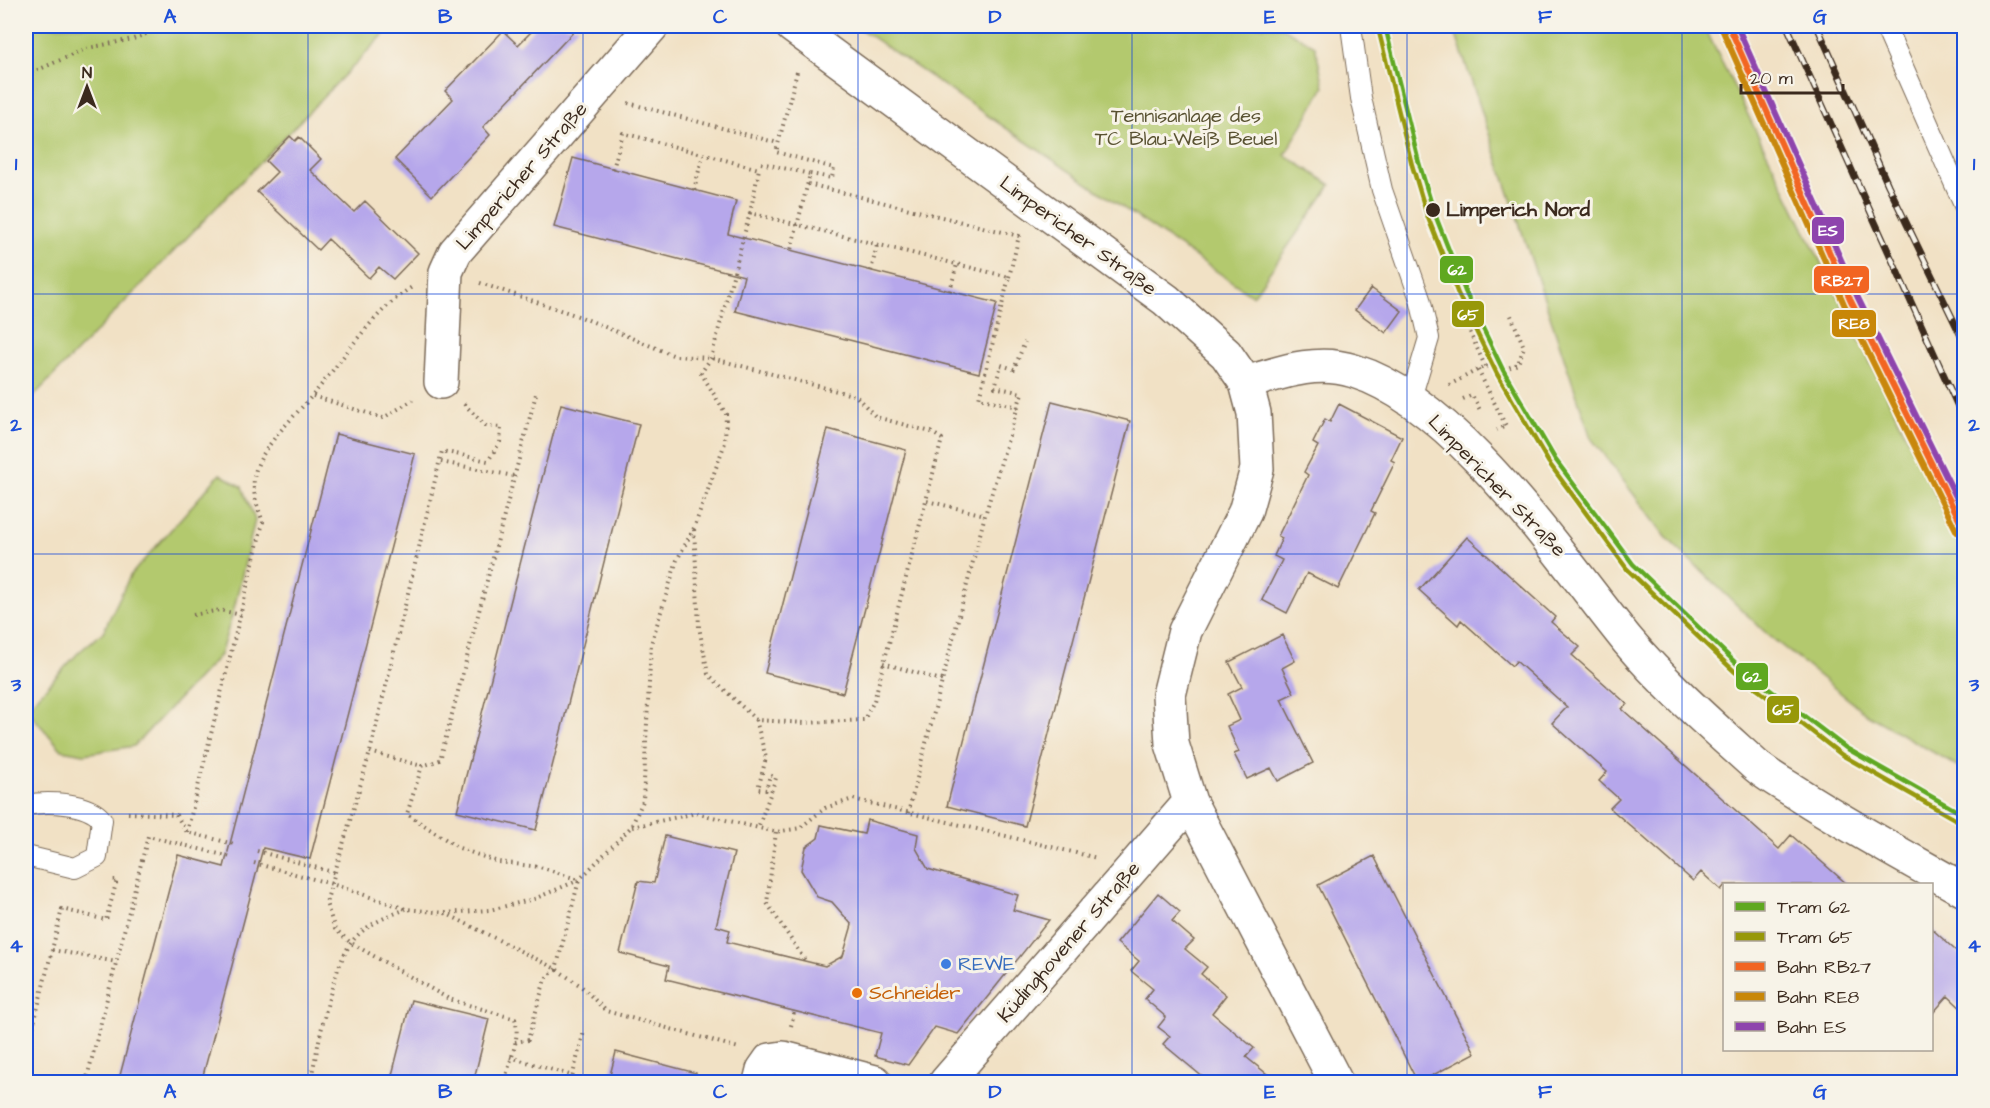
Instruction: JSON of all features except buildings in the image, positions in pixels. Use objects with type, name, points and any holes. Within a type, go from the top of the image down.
[{"type":"street","name":"Limpericher Straße","points":[[441,382],[446,272],[455,252],[469,233],[652,26]]},
{"type":"street","name":"Limpericher Straße","points":[[800,31],[1166,300],[1226,354],[1246,383],[1284,372],[1323,365],[1355,371],[1411,398],[1463,444],[1511,496],[1569,562],[1629,642],[1689,704],[1757,766],[1846,824],[1965,890]]},
{"type":"street","points":[[1246,383],[1254,413],[1257,469],[1245,512],[1185,631],[1169,695],[1172,744],[1190,802],[1336,1083]]},
{"type":"street","name":"Küdinghovener Straße","points":[[945,1082],[1190,802]]},
{"type":"street","points":[[765,1071],[783,1058],[875,1083]]},
{"type":"lane","points":[[1351,26],[1361,98],[1382,190],[1420,299],[1429,338],[1411,398]]},
{"type":"lane","points":[[1885,26],[1965,205]]},
{"type":"lane","points":[[26,805],[35,803],[78,807],[96,812],[102,820],[97,857],[75,868],[26,856]]},
{"type":"path","points":[[26,75],[88,48],[133,39],[167,26]]},
{"type":"path","points":[[760,162],[832,178],[834,168],[776,152],[800,31]]},
{"type":"path","points":[[594,94],[778,143]]},
{"type":"path","points":[[254,863],[332,884],[406,909],[445,913],[490,910],[534,898],[579,880],[631,827],[643,801],[651,644],[677,560],[694,528],[725,443],[726,414],[701,373],[711,358],[750,213],[759,169],[623,133],[613,169]]},
{"type":"path","points":[[694,190],[704,154]]},
{"type":"path","points":[[791,250],[810,174]]},
{"type":"path","points":[[808,184],[1019,236],[979,398],[1018,407]]},
{"type":"path","points":[[750,213],[1009,277]]},
{"type":"path","points":[[871,271],[877,244]]},
{"type":"path","points":[[950,291],[957,264]]},
{"type":"path","points":[[188,832],[263,522],[253,496],[255,471],[283,427],[313,396],[367,326],[410,288],[446,272],[581,317],[675,356],[711,358],[856,396],[876,417],[931,432],[942,439],[874,701],[864,720],[805,723],[756,720]]},
{"type":"path","points":[[1453,393],[1449,385],[1485,366],[1503,370],[1518,364],[1524,346],[1510,313]]},
{"type":"path","points":[[1470,332],[1485,366]]},
{"type":"path","points":[[908,813],[944,681],[985,514],[1022,393],[995,387],[1001,365],[1014,369],[1025,342]]},
{"type":"path","points":[[1478,370],[1506,426],[1492,433]]},
{"type":"path","points":[[313,396],[383,418],[441,382],[486,426],[501,427],[500,442],[488,461],[442,451],[370,752],[326,903],[335,929],[351,943],[449,999],[515,1019],[517,1026],[515,1041],[504,1083]]},
{"type":"path","points":[[370,752],[422,766],[440,760],[536,394]]},
{"type":"path","points":[[1457,401],[1472,395],[1482,414]]},
{"type":"path","points":[[441,462],[514,476]]},
{"type":"path","points":[[927,501],[985,514]]},
{"type":"path","points":[[694,528],[699,627],[708,674],[756,720],[766,758],[758,789],[766,790],[770,775],[776,778],[758,828]]},
{"type":"path","points":[[193,615],[220,610],[241,615]]},
{"type":"path","points":[[884,663],[944,681]]},
{"type":"path","points":[[422,766],[407,814],[459,848],[498,861],[540,867],[579,880]]},
{"type":"path","points":[[631,827],[696,813],[776,832],[800,828],[825,808],[854,799],[1133,867]]},
{"type":"path","points":[[96,812],[176,815],[188,832],[234,844]]},
{"type":"path","points":[[776,832],[767,903],[806,962]]},
{"type":"path","points":[[86,1083],[148,836],[231,857]]},
{"type":"path","points":[[256,851],[336,873]]},
{"type":"path","points":[[26,1056],[62,909],[106,920],[117,880],[101,878],[97,857]]},
{"type":"path","points":[[515,1041],[528,1040],[545,979],[556,969],[579,880]]},
{"type":"path","points":[[310,1083],[338,973],[351,943],[375,922],[406,909]]},
{"type":"path","points":[[445,913],[556,969],[581,986],[606,1011],[756,1052],[765,1071]]},
{"type":"path","points":[[52,950],[117,962]]},
{"type":"path","points":[[571,1083],[584,1031]]},
{"type":"path","points":[[510,1057],[573,1076]]},
{"type":"green space","points":[[26,26],[392,26],[26,404]]},
{"type":"green space","name":"Tennisanlage des TC Blau-Weiß Beuel","points":[[856,26],[1279,26],[1315,46],[1324,87],[1285,155],[1331,185],[1253,296]]},
{"type":"green space","points":[[1453,26],[1704,26],[1964,552],[1964,770],[1868,715],[1767,634],[1666,537],[1591,438]]},
{"type":"green space","points":[[220,474],[242,487],[255,520],[233,613],[220,655],[134,746],[84,754],[62,750],[26,709],[79,652],[103,632],[130,576]]},
{"type":"railway","points":[[1787,26],[1964,420]]},
{"type":"railway","points":[[1817,26],[1888,185],[1964,342]]},
{"type":"tram line","name":"62","points":[[1385,26],[1419,163],[1434,212],[1465,291],[1503,370],[1555,459],[1633,564],[1740,667],[1846,748],[1964,815]]},
{"type":"tram line","name":"65","points":[[1378,28],[1412,165],[1427,215],[1458,294],[1497,374],[1549,463],[1627,569],[1735,672],[1842,755],[1960,822]]},
{"type":"rail line","name":"RB27","points":[[1729,26],[1851,301],[1964,529]]},
{"type":"rail line","name":"ES","points":[[1737,26],[1858,298],[1964,513]]},
{"type":"rail line","name":"RE8","points":[[1722,29],[1844,304],[1957,532]]},
{"type":"place","name":"Limperich Nord","points":[[1433,210]]},
{"type":"place","name":"REWE","points":[[946,964]]},
{"type":"place","name":"Schneider","points":[[857,993]]}]
